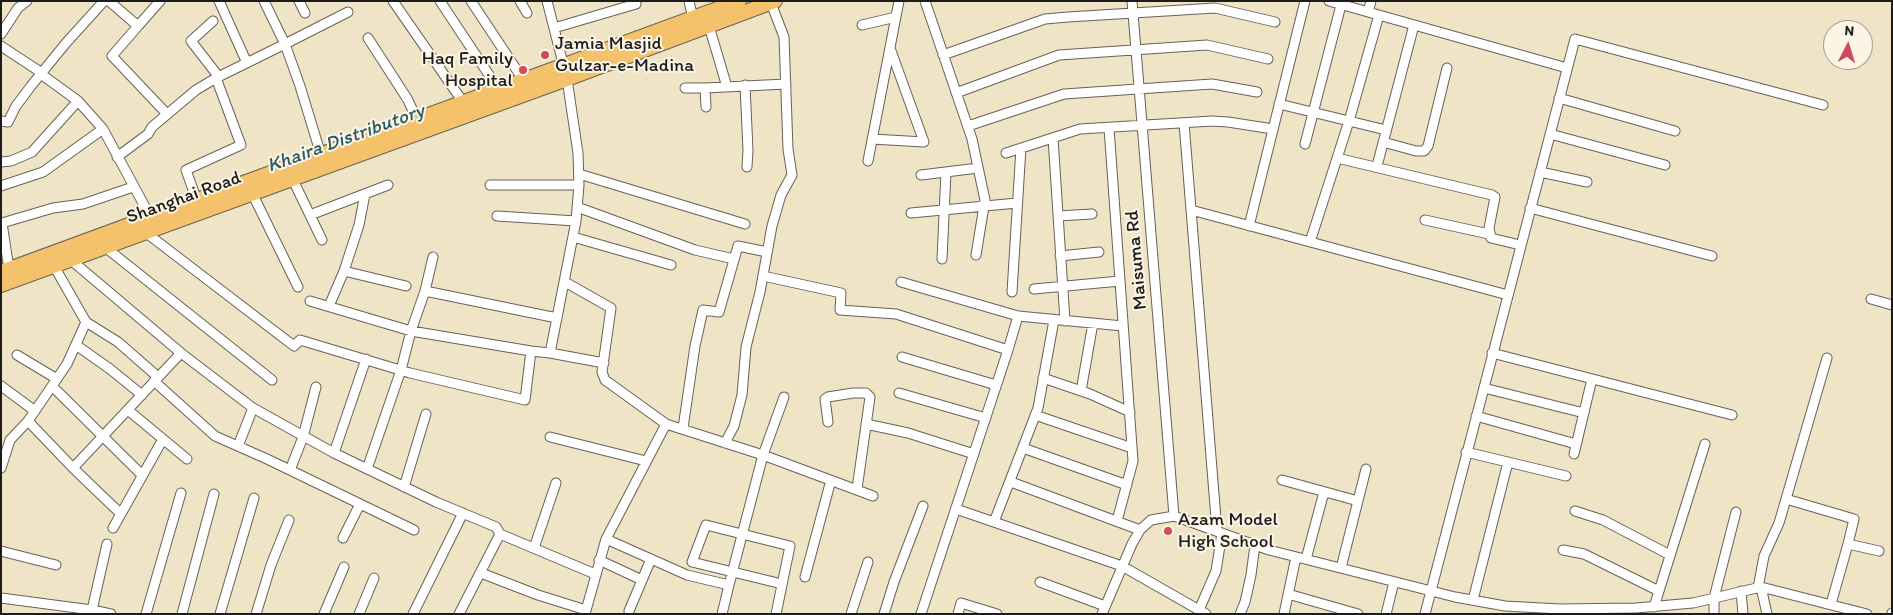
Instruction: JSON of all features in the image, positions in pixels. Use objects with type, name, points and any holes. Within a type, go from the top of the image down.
[{"type":"main road","name":"Shanghai Road","points":[[1,285],[292,178],[565,73],[735,2]]},
{"type":"main road","name":"Shanghai Road","points":[[5,271],[463,102],[524,81],[565,73],[709,26],[773,2]]},
{"type":"street","points":[[1,34],[18,8],[27,1]]},
{"type":"street","points":[[1,120],[8,122],[16,106],[42,73],[104,1]]},
{"type":"street","points":[[109,1],[138,26]]},
{"type":"street","points":[[160,1],[112,56],[167,114]]},
{"type":"street","points":[[219,1],[247,63]]},
{"type":"street","points":[[264,1],[285,44],[321,155]]},
{"type":"street","points":[[299,1],[305,13]]},
{"type":"street","points":[[393,1],[463,102]]},
{"type":"street","points":[[440,1],[499,90]]},
{"type":"street","points":[[471,1],[524,81]]},
{"type":"street","points":[[520,1],[527,13]]},
{"type":"street","points":[[547,1],[565,73],[578,153],[579,174],[576,221],[550,353]]},
{"type":"street","points":[[689,1],[693,19]]},
{"type":"street","points":[[868,161],[899,1]]},
{"type":"street","points":[[924,1],[968,126],[985,200],[976,254]]},
{"type":"street","name":"Maisuma Rd","points":[[1132,1],[1174,516]]},
{"type":"street","points":[[1248,226],[1305,1]]},
{"type":"street","points":[[1329,1],[1567,68]]},
{"type":"street","points":[[1368,12],[1371,1]]},
{"type":"street","points":[[725,443],[734,426],[742,395],[746,346],[772,226],[781,195],[792,175],[788,149],[784,38],[773,2]]},
{"type":"street","points":[[554,28],[636,4]]},
{"type":"street","points":[[1305,144],[1342,5]]},
{"type":"street","points":[[943,55],[1044,19],[1215,8],[1275,22]]},
{"type":"street","points":[[117,157],[148,134],[152,127],[196,90],[348,12]]},
{"type":"street","points":[[1310,242],[1349,122],[1379,15]]},
{"type":"street","points":[[862,25],[896,17]]},
{"type":"street","points":[[197,201],[186,170],[241,145],[217,78],[191,41],[212,21]]},
{"type":"street","points":[[1376,166],[1414,25]]},
{"type":"street","points":[[709,26],[727,87]]},
{"type":"street","points":[[368,38],[408,100],[417,120]]},
{"type":"street","points":[[1425,614],[1575,39],[1579,38],[1824,105]]},
{"type":"street","points":[[956,93],[1059,55],[1207,45],[1268,59]]},
{"type":"street","points":[[1,46],[78,100],[102,129],[151,218]]},
{"type":"street","points":[[872,139],[924,142],[890,48]]},
{"type":"street","points":[[1383,142],[1416,151],[1424,150],[1428,146],[1448,68]]},
{"type":"street","points":[[685,88],[786,84]]},
{"type":"street","points":[[968,126],[1064,94],[1212,84],[1257,92]]},
{"type":"street","points":[[746,86],[747,167]]},
{"type":"street","points":[[705,88],[706,107]]},
{"type":"street","points":[[1559,98],[1676,131]]},
{"type":"street","points":[[1,162],[11,161],[32,152],[78,100]]},
{"type":"street","points":[[1279,104],[1386,130]]},
{"type":"street","points":[[1006,153],[1080,129],[1228,122],[1273,129]]},
{"type":"street","points":[[956,509],[1122,566],[1203,612],[1216,571],[1219,532],[1184,123]]},
{"type":"street","points":[[1109,128],[1133,461],[1117,521]]},
{"type":"street","points":[[1,186],[43,172],[102,129]]},
{"type":"street","points":[[1550,134],[1665,165]]},
{"type":"street","points":[[1053,138],[1065,320]]},
{"type":"street","points":[[1012,292],[1021,148]]},
{"type":"street","points":[[1337,158],[1492,195],[1495,197],[1489,234]]},
{"type":"street","points":[[921,175],[978,168]]},
{"type":"street","points":[[942,259],[946,172]]},
{"type":"street","points":[[1540,172],[1587,182]]},
{"type":"street","points":[[579,174],[745,224]]},
{"type":"street","points":[[292,178],[322,240]]},
{"type":"street","points":[[310,215],[388,185]]},
{"type":"street","points":[[490,186],[579,185]]},
{"type":"street","points":[[5,271],[2,223],[53,208],[83,204],[134,187]]},
{"type":"street","points":[[252,193],[298,287]]},
{"type":"street","points":[[329,306],[344,271],[359,225],[365,194]]},
{"type":"street","points":[[912,213],[1017,203]]},
{"type":"street","points":[[577,206],[695,250],[734,259]]},
{"type":"street","points":[[1530,208],[1712,256]]},
{"type":"street","points":[[1191,210],[1508,295]]},
{"type":"street","points":[[1058,216],[1092,214]]},
{"type":"street","points":[[496,216],[576,221]]},
{"type":"street","points":[[1425,220],[1489,234],[1491,238],[1520,245]]},
{"type":"street","points":[[145,232],[294,346],[300,340],[401,370],[525,400],[531,351]]},
{"type":"street","points":[[573,237],[671,265]]},
{"type":"street","points":[[683,428],[702,310],[719,312],[738,246],[767,252]]},
{"type":"street","points":[[105,247],[272,380]]},
{"type":"street","points":[[1060,256],[1099,252]]},
{"type":"street","points":[[367,469],[401,370],[411,331],[425,291],[433,257]]},
{"type":"street","points":[[71,260],[181,353],[253,408],[334,453],[404,487],[496,527],[500,534],[595,574]]},
{"type":"street","points":[[54,266],[86,322],[118,342],[215,436],[414,530]]},
{"type":"street","points":[[344,271],[406,286]]},
{"type":"street","points":[[762,276],[841,293],[840,310],[896,314],[1008,350]]},
{"type":"street","points":[[1034,289],[1120,281]]},
{"type":"street","points":[[565,282],[611,308],[602,372],[605,380],[666,424],[763,455],[873,496]]},
{"type":"street","points":[[902,282],[1018,316],[1123,326]]},
{"type":"street","points":[[425,291],[557,318]]},
{"type":"street","points":[[1872,299],[1892,305]]},
{"type":"street","points":[[310,301],[411,331],[550,353],[604,364]]},
{"type":"street","points":[[921,614],[1018,316]]},
{"type":"street","points":[[994,522],[1011,482],[1035,415],[1054,320]]},
{"type":"street","points":[[1,468],[6,440],[28,422],[67,364],[86,322]]},
{"type":"street","points":[[1081,391],[1093,323]]},
{"type":"street","points":[[76,345],[142,395]]},
{"type":"street","points":[[73,468],[181,353]]},
{"type":"street","points":[[1492,353],[1732,415]]},
{"type":"street","points":[[17,354],[54,383],[142,475]]},
{"type":"street","points":[[902,357],[996,385]]},
{"type":"street","points":[[1767,614],[1759,587],[1764,556],[1779,523],[1827,358]]},
{"type":"street","points":[[334,453],[366,359]]},
{"type":"street","points":[[1043,378],[1081,391],[1130,412]]},
{"type":"street","points":[[1574,454],[1592,379]]},
{"type":"street","points":[[1,386],[35,411]]},
{"type":"street","points":[[290,470],[303,437],[316,387]]},
{"type":"street","points":[[1484,388],[1584,413]]},
{"type":"street","points":[[828,422],[825,399],[828,396],[866,393],[870,397],[857,490]]},
{"type":"street","points":[[899,393],[986,418]]},
{"type":"street","points":[[722,614],[763,455],[784,398]]},
{"type":"street","points":[[238,446],[253,408]]},
{"type":"street","points":[[128,410],[187,459]]},
{"type":"street","points":[[404,487],[426,414]]},
{"type":"street","points":[[1035,415],[1132,448]]},
{"type":"street","points":[[1476,416],[1576,444]]},
{"type":"street","points":[[28,422],[121,514]]},
{"type":"street","points":[[481,573],[586,612],[606,539],[666,424]]},
{"type":"street","points":[[866,424],[908,433],[974,454]]},
{"type":"street","points":[[550,437],[646,461]]},
{"type":"street","points":[[113,528],[162,439]]},
{"type":"street","points":[[1654,607],[1704,444]]},
{"type":"street","points":[[1023,448],[1127,485]]},
{"type":"street","points":[[1466,452],[1566,476]]},
{"type":"street","points":[[1473,600],[1508,462]]},
{"type":"street","points":[[1341,568],[1366,469]]},
{"type":"street","points":[[806,578],[832,480]]},
{"type":"street","points":[[1282,480],[1358,501]]},
{"type":"street","points":[[1011,482],[1140,530]]},
{"type":"street","points":[[534,548],[556,483]]},
{"type":"street","points":[[1306,560],[1324,492]]},
{"type":"street","points":[[146,614],[181,493]]},
{"type":"street","points":[[182,614],[214,494]]},
{"type":"street","points":[[220,614],[254,498]]},
{"type":"street","points":[[1786,499],[1854,519],[1831,604]]},
{"type":"street","points":[[342,538],[360,504]]},
{"type":"street","points":[[884,614],[923,506]]},
{"type":"street","points":[[1575,512],[1603,520],[1670,555]]},
{"type":"street","points":[[1714,614],[1714,598],[1736,512]]},
{"type":"street","points":[[413,614],[464,513]]},
{"type":"street","points":[[1040,582],[1104,610],[1122,566],[1140,530],[1151,520],[1174,516],[1255,545],[1306,560],[1430,591],[1505,606],[1560,611],[1630,611],[1654,607],[1682,609],[1714,598],[1759,587],[1867,614]]},
{"type":"street","points":[[256,614],[271,565],[289,520]]},
{"type":"street","points":[[776,614],[790,546],[706,525],[692,562],[782,584]]},
{"type":"street","points":[[459,614],[500,534]]},
{"type":"street","points":[[606,539],[687,575],[729,585]]},
{"type":"street","points":[[92,610],[107,544]]},
{"type":"street","points":[[1848,544],[1879,552]]},
{"type":"street","points":[[1240,614],[1249,584],[1255,545]]},
{"type":"street","points":[[1562,550],[1584,554],[1659,591]]},
{"type":"street","points":[[1,551],[56,565]]},
{"type":"street","points":[[1284,614],[1296,557]]},
{"type":"street","points":[[629,611],[651,559]]},
{"type":"street","points":[[599,560],[642,580]]},
{"type":"street","points":[[851,614],[868,562]]},
{"type":"street","points":[[324,614],[344,567]]},
{"type":"street","points":[[359,614],[374,578]]},
{"type":"street","points":[[1386,614],[1394,582]]},
{"type":"street","points":[[1741,591],[1743,614]]},
{"type":"street","points":[[1288,594],[1358,614]]},
{"type":"street","points":[[1,598],[111,614]]},
{"type":"street","points":[[958,614],[961,602],[997,614]]},
{"type":"street","points":[[39,614],[41,604]]},
{"type":"place","name":"Jamia Masjid Gulzar-e-Madina","points":[[545,55]]},
{"type":"place","name":"Haq Family Hospital","points":[[523,70]]},
{"type":"place","name":"Azam Model High School","points":[[1168,531]]},
{"type":"water label","name":"Khaira Distributory","points":[[346,139]]}]
